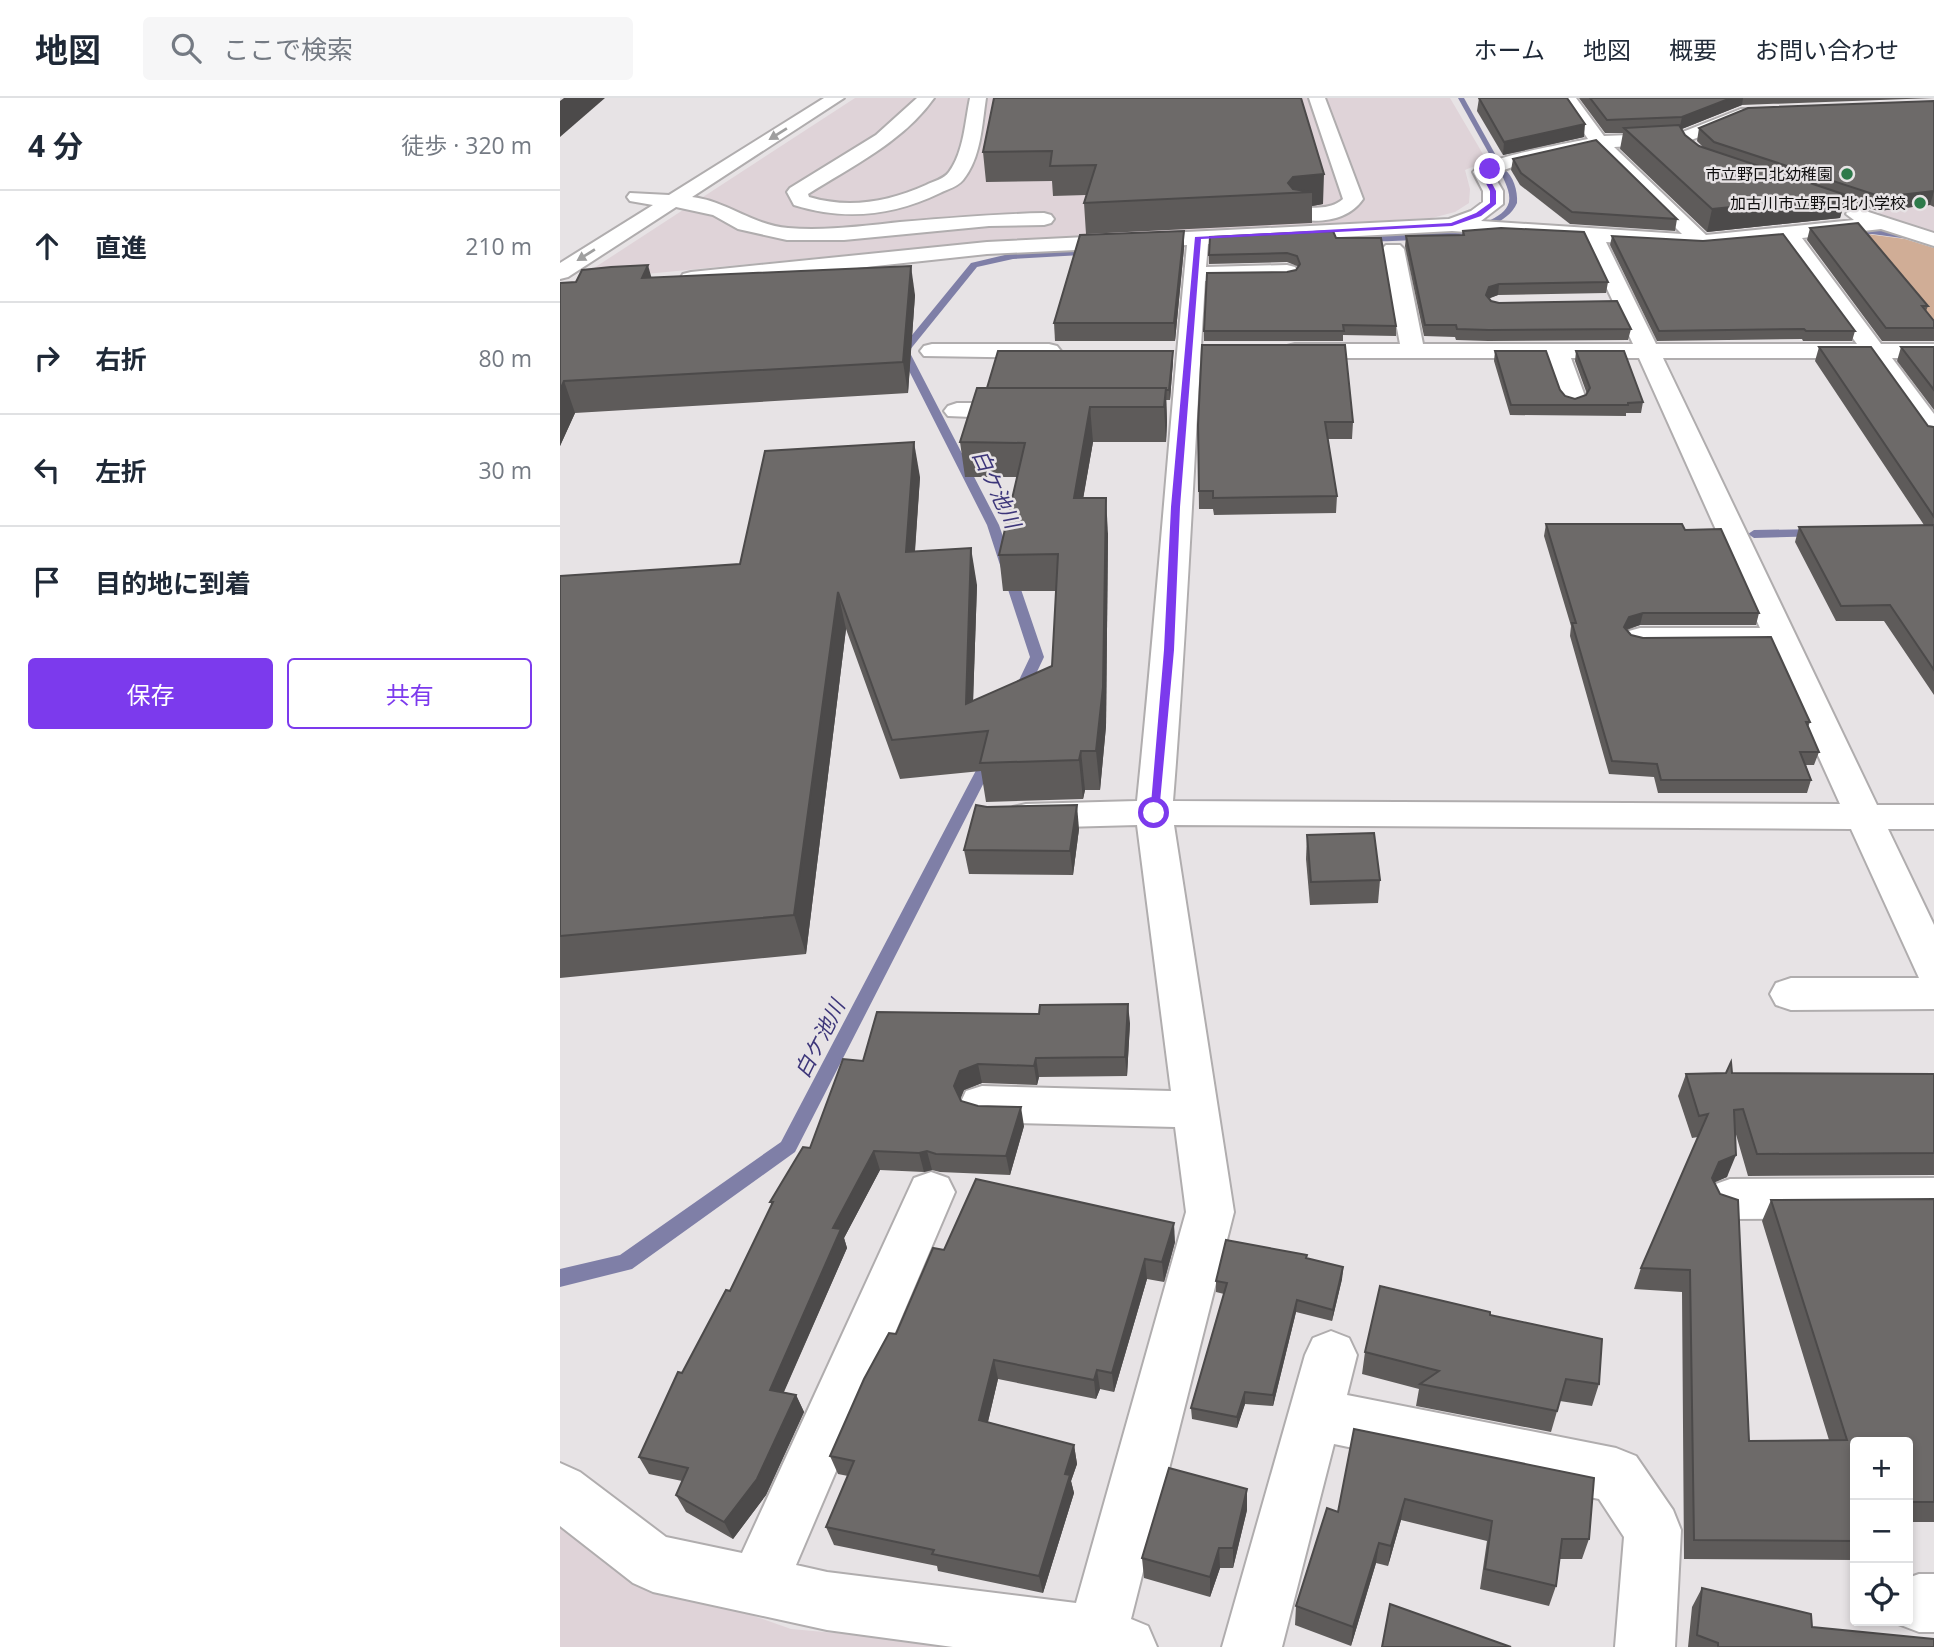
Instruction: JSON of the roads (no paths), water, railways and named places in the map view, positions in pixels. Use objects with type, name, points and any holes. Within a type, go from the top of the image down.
[{"type":"street","points":[[560,272],[836,98]]},
{"type":"street","points":[[926,98],[909,119],[887,137],[797,192],[801,201],[821,208],[875,208],[920,196],[955,179],[965,157],[978,98]]},
{"type":"street","points":[[1274,215],[1337,213],[1349,206],[1353,199],[1317,98]]},
{"type":"street","points":[[1568,98],[1599,142],[1701,242]]},
{"type":"street","points":[[1452,225],[1478,215],[1493,204],[1493,191],[1482,172],[1509,162],[1599,142],[1683,138],[1738,106],[1768,112]]},
{"type":"street","points":[[1683,138],[1689,151],[1696,157]]},
{"type":"street","points":[[660,183],[631,200],[699,204],[720,211],[745,225],[787,234],[879,231],[989,220],[1070,219]]},
{"type":"street","points":[[875,208],[879,231]]},
{"type":"street","points":[[1843,210],[1934,240]]},
{"type":"street","points":[[1197,256],[1298,234],[1452,225],[1701,242],[1882,223]]},
{"type":"street","points":[[1787,232],[1934,432]]},
{"type":"street","points":[[1592,235],[1613,303],[1648,351],[1934,968]]},
{"type":"street","points":[[670,282],[987,247],[1197,256],[1287,272]]},
{"type":"street","points":[[1392,249],[1413,351]]},
{"type":"street","points":[[560,1491],[653,1563],[827,1601],[1112,1642],[1210,1212],[1154,813],[1169,650],[1175,507],[1171,411],[1188,351],[1197,256]]},
{"type":"street","points":[[932,351],[1067,351]]},
{"type":"street","points":[[1268,351],[1934,351]]},
{"type":"street","points":[[1556,351],[1573,399]]},
{"type":"street","points":[[957,411],[1050,411]]},
{"type":"street","points":[[1640,638],[1780,637]]},
{"type":"street","points":[[991,816],[1154,813],[1934,817]]},
{"type":"street","points":[[1791,994],[1934,993]]},
{"type":"street","points":[[982,1104],[1196,1110]]},
{"type":"street","points":[[757,1586],[931,1192]]},
{"type":"street","points":[[1730,1199],[1934,1198]]},
{"type":"street","points":[[1252,1647],[1317,1415],[1331,1355]]},
{"type":"street","points":[[1317,1415],[1616,1475],[1653,1530],[1645,1647]]},
{"type":"waterway","name":"白ケ池川","points":[[1461,98],[1496,159]]},
{"type":"waterway","name":"白ケ池川","points":[[1360,239],[1442,234],[1485,225],[1501,217],[1513,203],[1512,189],[1504,171]]},
{"type":"waterway","points":[[1845,234],[1872,231],[1909,236]]},
{"type":"waterway","name":"白ケ池川","points":[[1019,695],[1037,657],[993,525],[904,351],[974,265],[1013,256],[1096,252]]},
{"type":"waterway","points":[[1754,534],[1820,533]]},
{"type":"waterway","name":"白ケ池川","points":[[560,1278],[625,1263],[788,1147],[990,757]]},
{"type":"place","name":"市立野口北幼稚園","points":[[1847,174]]},
{"type":"place","name":"加古川市立野口北小学校","points":[[1920,203]]}]
